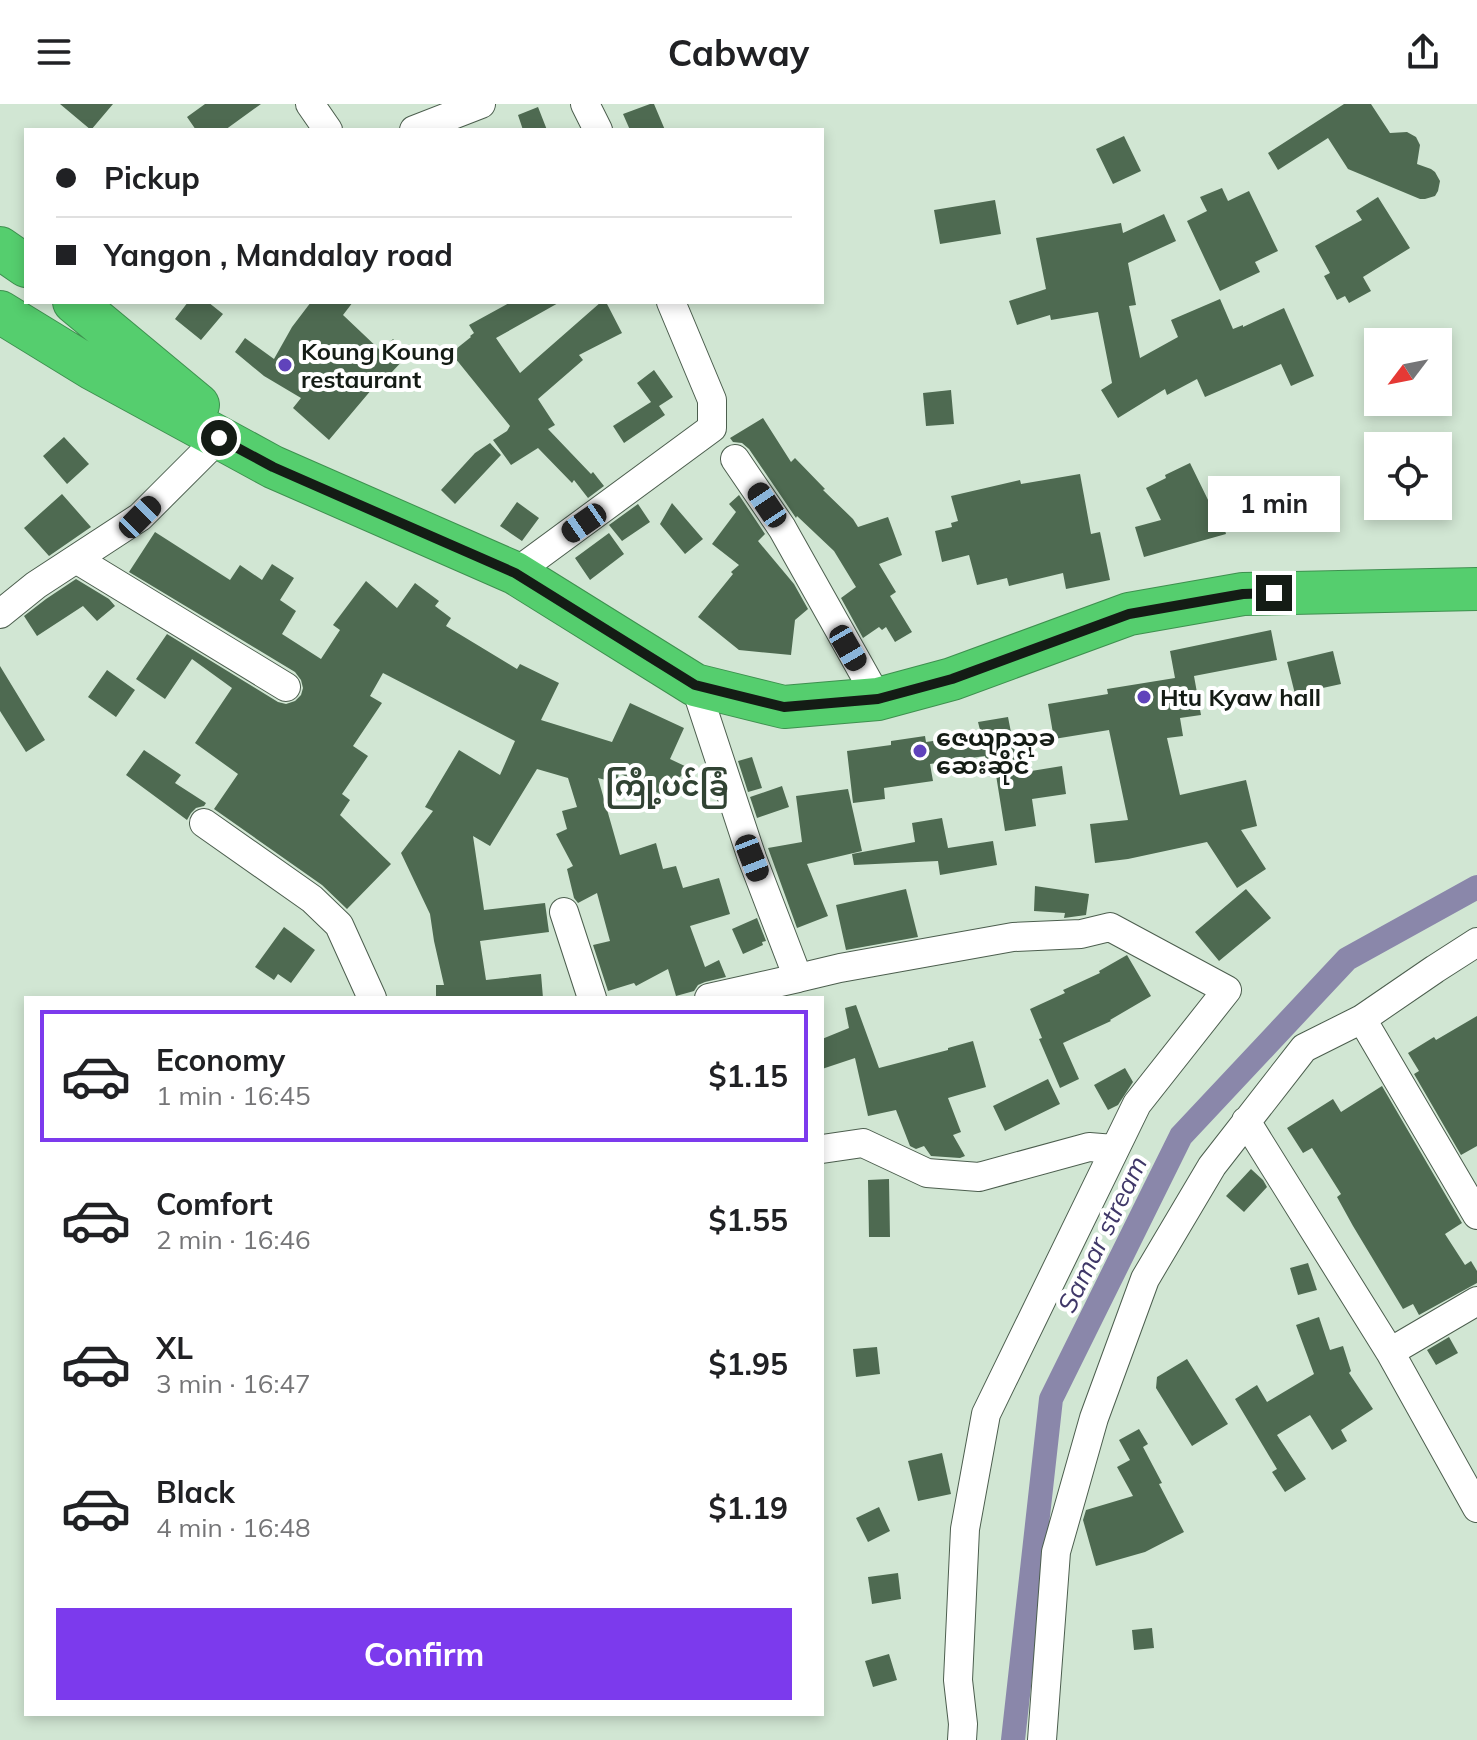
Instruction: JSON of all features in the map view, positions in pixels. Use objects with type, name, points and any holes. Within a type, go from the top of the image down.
[{"type":"highway","points":[[0,248],[24,265]]},
{"type":"highway","points":[[76,304],[273,467]]},
{"type":"highway","points":[[0,312],[93,369],[273,467],[515,573],[695,685],[784,707],[878,699],[952,679],[1129,614],[1243,594],[1477,589]]},
{"type":"street","points":[[310,104],[327,128]]},
{"type":"street","points":[[419,128],[481,104]]},
{"type":"street","points":[[585,104],[597,128]]},
{"type":"street","points":[[515,573],[712,428],[712,400],[672,304]]},
{"type":"street","points":[[0,614],[36,585],[140,517],[219,438]]},
{"type":"street","points":[[735,459],[782,528],[878,699]]},
{"type":"street","points":[[76,559],[286,687]]},
{"type":"street","points":[[695,685],[752,858],[798,978]]},
{"type":"street","points":[[204,823],[312,899],[339,925],[371,996]]},
{"type":"street","points":[[564,912],[591,996]]},
{"type":"street","points":[[718,996],[840,968],[1013,937],[1081,934],[1110,927],[1227,990],[1137,1104],[986,1414],[965,1529],[958,1680],[962,1740]]},
{"type":"street","points":[[1042,1740],[1056,1552],[1094,1418],[1145,1279],[1212,1166],[1304,1048],[1362,1019],[1477,942]]},
{"type":"street","points":[[1362,1019],[1477,1215]]},
{"type":"street","points":[[1246,1121],[1390,1352],[1477,1508]]},
{"type":"street","points":[[824,1149],[863,1143],[927,1173],[979,1177],[1089,1147],[1114,1149]]},
{"type":"street","points":[[1390,1352],[1477,1301]]},
{"type":"building","points":[[60,104],[113,104],[93,128],[89,128]]},
{"type":"building","points":[[205,104],[261,104],[228,128],[195,128],[187,117]]},
{"type":"building","points":[[654,104],[664,128],[629,128],[623,114]]},
{"type":"building","points":[[1344,104],[1371,104],[1390,133],[1407,132],[1416,137],[1420,145],[1417,164],[1431,169],[1440,181],[1435,196],[1420,199],[1348,169],[1328,138],[1278,170],[1268,153]]},
{"type":"building","points":[[538,107],[546,128],[522,128],[518,115]]},
{"type":"building","points":[[1124,136],[1141,171],[1113,184],[1096,149]]},
{"type":"building","points":[[1222,188],[1228,201],[1249,191],[1278,251],[1255,262],[1260,272],[1220,291],[1187,221],[1207,211],[1200,197]]},
{"type":"building","points":[[1378,197],[1410,248],[1363,277],[1371,291],[1349,303],[1345,296],[1337,300],[1324,276],[1330,273],[1315,246],[1362,220],[1356,211]]},
{"type":"building","points":[[995,200],[1001,234],[940,244],[934,210]]},
{"type":"building","points":[[1164,214],[1176,241],[1128,263],[1136,305],[1129,306],[1140,358],[1178,337],[1171,320],[1220,299],[1233,329],[1284,308],[1314,376],[1291,386],[1281,364],[1205,397],[1197,379],[1167,395],[1165,389],[1118,418],[1101,390],[1112,383],[1098,312],[1051,320],[1050,315],[1017,325],[1009,301],[1046,289],[1036,238],[1121,223],[1123,233]]},
{"type":"building","points":[[186,304],[210,304],[223,314],[201,340],[175,319]]},
{"type":"building","points":[[309,304],[351,304],[343,315],[381,351],[393,339],[408,355],[374,391],[372,389],[329,440],[293,408],[301,398],[264,376],[235,352],[245,338],[274,359]]},
{"type":"building","points":[[507,304],[556,304],[496,338],[520,373],[599,304],[607,304],[622,333],[579,355],[583,360],[538,399],[555,425],[548,429],[604,486],[588,498],[574,480],[572,483],[538,448],[511,465],[493,440],[510,426],[451,353],[474,333],[469,325]]},
{"type":"building","points":[[654,370],[673,397],[659,406],[665,415],[624,443],[613,426],[651,402],[637,383]]},
{"type":"building","points":[[951,390],[954,424],[926,426],[923,393]]},
{"type":"building","points":[[763,418],[791,462],[795,458],[858,527],[888,517],[902,555],[879,564],[896,592],[890,596],[912,632],[895,642],[886,627],[882,630],[879,627],[863,638],[841,598],[856,587],[834,551],[796,518],[749,449],[730,438]]},
{"type":"building","points":[[64,437],[89,464],[67,484],[43,456]]},
{"type":"building","points":[[490,443],[501,455],[455,504],[441,490],[475,453]]},
{"type":"building","points":[[1190,463],[1211,506],[1218,504],[1226,534],[1144,557],[1135,527],[1161,520],[1146,488]]},
{"type":"building","points":[[1080,474],[1091,534],[1100,532],[1110,580],[1066,589],[1063,573],[1009,586],[1007,578],[977,585],[969,555],[942,562],[935,531],[952,527],[951,523],[958,521],[951,496],[1020,480],[1021,484]]},
{"type":"building","points":[[62,494],[91,527],[49,556],[24,528]]},
{"type":"building","points":[[739,495],[765,534],[758,541],[794,584],[808,609],[795,620],[791,655],[739,650],[698,617],[739,565],[712,544],[736,512],[729,504]]},
{"type":"building","points":[[517,502],[539,518],[522,541],[500,526]]},
{"type":"building","points":[[672,503],[703,539],[685,554],[660,524]]},
{"type":"building","points":[[638,504],[650,522],[622,541],[609,525]]},
{"type":"building","points":[[155,532],[230,580],[240,565],[262,580],[272,564],[294,578],[280,600],[296,611],[282,634],[321,659],[340,630],[333,625],[366,581],[397,608],[415,583],[439,601],[435,606],[451,618],[446,626],[517,669],[520,664],[559,683],[541,720],[612,742],[630,703],[684,728],[670,759],[689,768],[662,795],[619,773],[617,783],[598,778],[620,855],[656,843],[663,869],[676,866],[683,888],[719,878],[730,914],[690,926],[705,967],[719,960],[726,977],[705,982],[694,991],[676,996],[668,969],[636,986],[634,983],[608,991],[593,945],[610,941],[597,893],[578,903],[574,898],[567,869],[573,866],[556,834],[567,829],[562,811],[577,807],[568,778],[537,769],[490,846],[473,836],[484,910],[545,903],[549,932],[480,941],[486,980],[541,974],[543,996],[436,996],[436,985],[444,985],[430,914],[401,853],[433,811],[425,807],[459,750],[500,775],[515,741],[383,673],[370,696],[382,703],[353,746],[368,756],[342,794],[350,800],[340,815],[391,864],[347,909],[322,885],[214,809],[238,774],[195,743],[232,688],[192,659],[165,699],[136,679],[167,634],[278,702],[286,704],[295,701],[303,688],[301,680],[295,672],[129,572]]},
{"type":"building","points":[[609,533],[624,554],[590,580],[575,558]]},
{"type":"building","points":[[76,579],[115,606],[97,621],[83,606],[37,636],[24,616]]},
{"type":"building","points":[[1271,630],[1277,660],[1194,676],[1201,715],[1180,718],[1183,736],[1167,738],[1180,795],[1246,780],[1257,826],[1241,830],[1266,869],[1237,888],[1207,842],[1095,863],[1090,824],[1128,820],[1109,730],[1054,739],[1048,704],[1108,694],[1107,689],[1175,678],[1170,651]]},
{"type":"building","points":[[1333,651],[1341,684],[1295,694],[1287,662]]},
{"type":"building","points":[[0,666],[45,740],[26,752],[0,711]]},
{"type":"building","points":[[107,670],[135,690],[116,717],[88,697]]},
{"type":"building","points":[[1008,717],[1019,773],[1062,766],[1066,794],[1032,799],[1036,826],[1005,831],[996,775],[989,777],[985,756],[930,764],[933,781],[884,788],[885,799],[853,803],[847,751],[891,745],[891,741],[925,736],[926,742],[981,734],[978,722]]},
{"type":"building","points":[[144,750],[181,775],[175,783],[206,803],[196,808],[187,820],[126,775]]},
{"type":"building","points":[[752,757],[762,788],[748,792],[738,761]]},
{"type":"building","points":[[782,786],[789,807],[757,818],[750,797]]},
{"type":"building","points":[[848,789],[862,851],[807,864],[828,916],[797,928],[768,848],[802,842],[796,796]]},
{"type":"building","points":[[942,818],[948,848],[993,841],[997,865],[940,875],[938,861],[854,865],[852,854],[915,842],[912,823]]},
{"type":"building","points":[[1035,886],[1089,894],[1086,915],[1064,918],[1065,913],[1034,911]]},
{"type":"building","points":[[906,889],[918,937],[846,950],[836,905]]},
{"type":"building","points":[[1246,889],[1271,918],[1219,961],[1195,932]]},
{"type":"building","points":[[757,918],[766,941],[743,954],[732,929]]},
{"type":"building","points":[[284,927],[315,950],[291,983],[278,974],[274,980],[255,967]]},
{"type":"building","points":[[1127,955],[1151,996],[1111,1021],[1063,1043],[1079,1079],[1060,1088],[1030,1009],[1065,993],[1063,990],[1100,973]]},
{"type":"building","points":[[856,1005],[879,1068],[973,1041],[986,1087],[948,1098],[961,1132],[953,1135],[965,1156],[931,1156],[924,1146],[916,1149],[910,1146],[896,1110],[868,1116],[855,1058],[824,1068],[824,1038],[849,1028],[845,1008]]},
{"type":"building","points":[[1477,1016],[1477,1146],[1461,1155],[1414,1074],[1419,1071],[1408,1053]]},
{"type":"building","points":[[1125,1068],[1133,1082],[1118,1105],[1108,1110],[1094,1085]]},
{"type":"building","points":[[1048,1079],[1060,1104],[1005,1131],[993,1106]]},
{"type":"building","points":[[1382,1086],[1462,1223],[1445,1234],[1465,1265],[1471,1261],[1477,1271],[1477,1283],[1419,1315],[1413,1304],[1403,1309],[1353,1226],[1337,1197],[1341,1194],[1312,1148],[1303,1153],[1287,1128],[1333,1099],[1341,1112]]},
{"type":"building","points":[[1251,1169],[1267,1187],[1244,1212],[1226,1196]]},
{"type":"building","points":[[889,1179],[890,1237],[869,1237],[868,1180]]},
{"type":"building","points":[[1308,1263],[1317,1290],[1298,1295],[1290,1268]]},
{"type":"building","points":[[1319,1317],[1330,1350],[1343,1346],[1349,1373],[1373,1409],[1341,1430],[1347,1441],[1332,1450],[1310,1415],[1277,1435],[1306,1479],[1285,1492],[1272,1472],[1277,1469],[1235,1399],[1257,1385],[1267,1402],[1314,1374],[1296,1325]]},
{"type":"building","points":[[1449,1337],[1458,1353],[1436,1365],[1427,1350]]},
{"type":"building","points":[[877,1347],[880,1374],[856,1377],[853,1349]]},
{"type":"building","points":[[1187,1359],[1228,1424],[1192,1446],[1156,1388],[1157,1377]]},
{"type":"building","points":[[1139,1429],[1148,1444],[1143,1447],[1162,1483],[1159,1484],[1184,1532],[1145,1552],[1096,1566],[1083,1520],[1086,1510],[1133,1496],[1117,1467],[1130,1460],[1119,1440]]},
{"type":"building","points":[[942,1453],[951,1494],[918,1501],[908,1461]]},
{"type":"building","points":[[879,1507],[890,1531],[868,1542],[856,1518]]},
{"type":"building","points":[[898,1573],[901,1599],[872,1604],[868,1577]]},
{"type":"building","points":[[1152,1628],[1154,1648],[1134,1650],[1132,1630]]},
{"type":"building","points":[[889,1654],[897,1680],[873,1687],[865,1661]]},
{"type":"waterway","name":"Samar stream","points":[[1013,1740],[1051,1399],[1181,1136],[1347,959],[1477,887]]},
{"type":"place","name":"Koung Koung restaurant","points":[[285,365]]},
{"type":"place","name":"Htu Kyaw hall","points":[[1144,697]]},
{"type":"place","name":"ဇေယျာသုခ ဆေးဆိုင်","points":[[920,751]]},
{"type":"district","name":"ကြို့ပင်ခြံ","points":[[667,785]]},
{"type":"route","points":[[219,438],[273,467],[515,573],[695,685],[784,707],[878,699],[952,679],[1129,614],[1243,594],[1274,593]]}]
